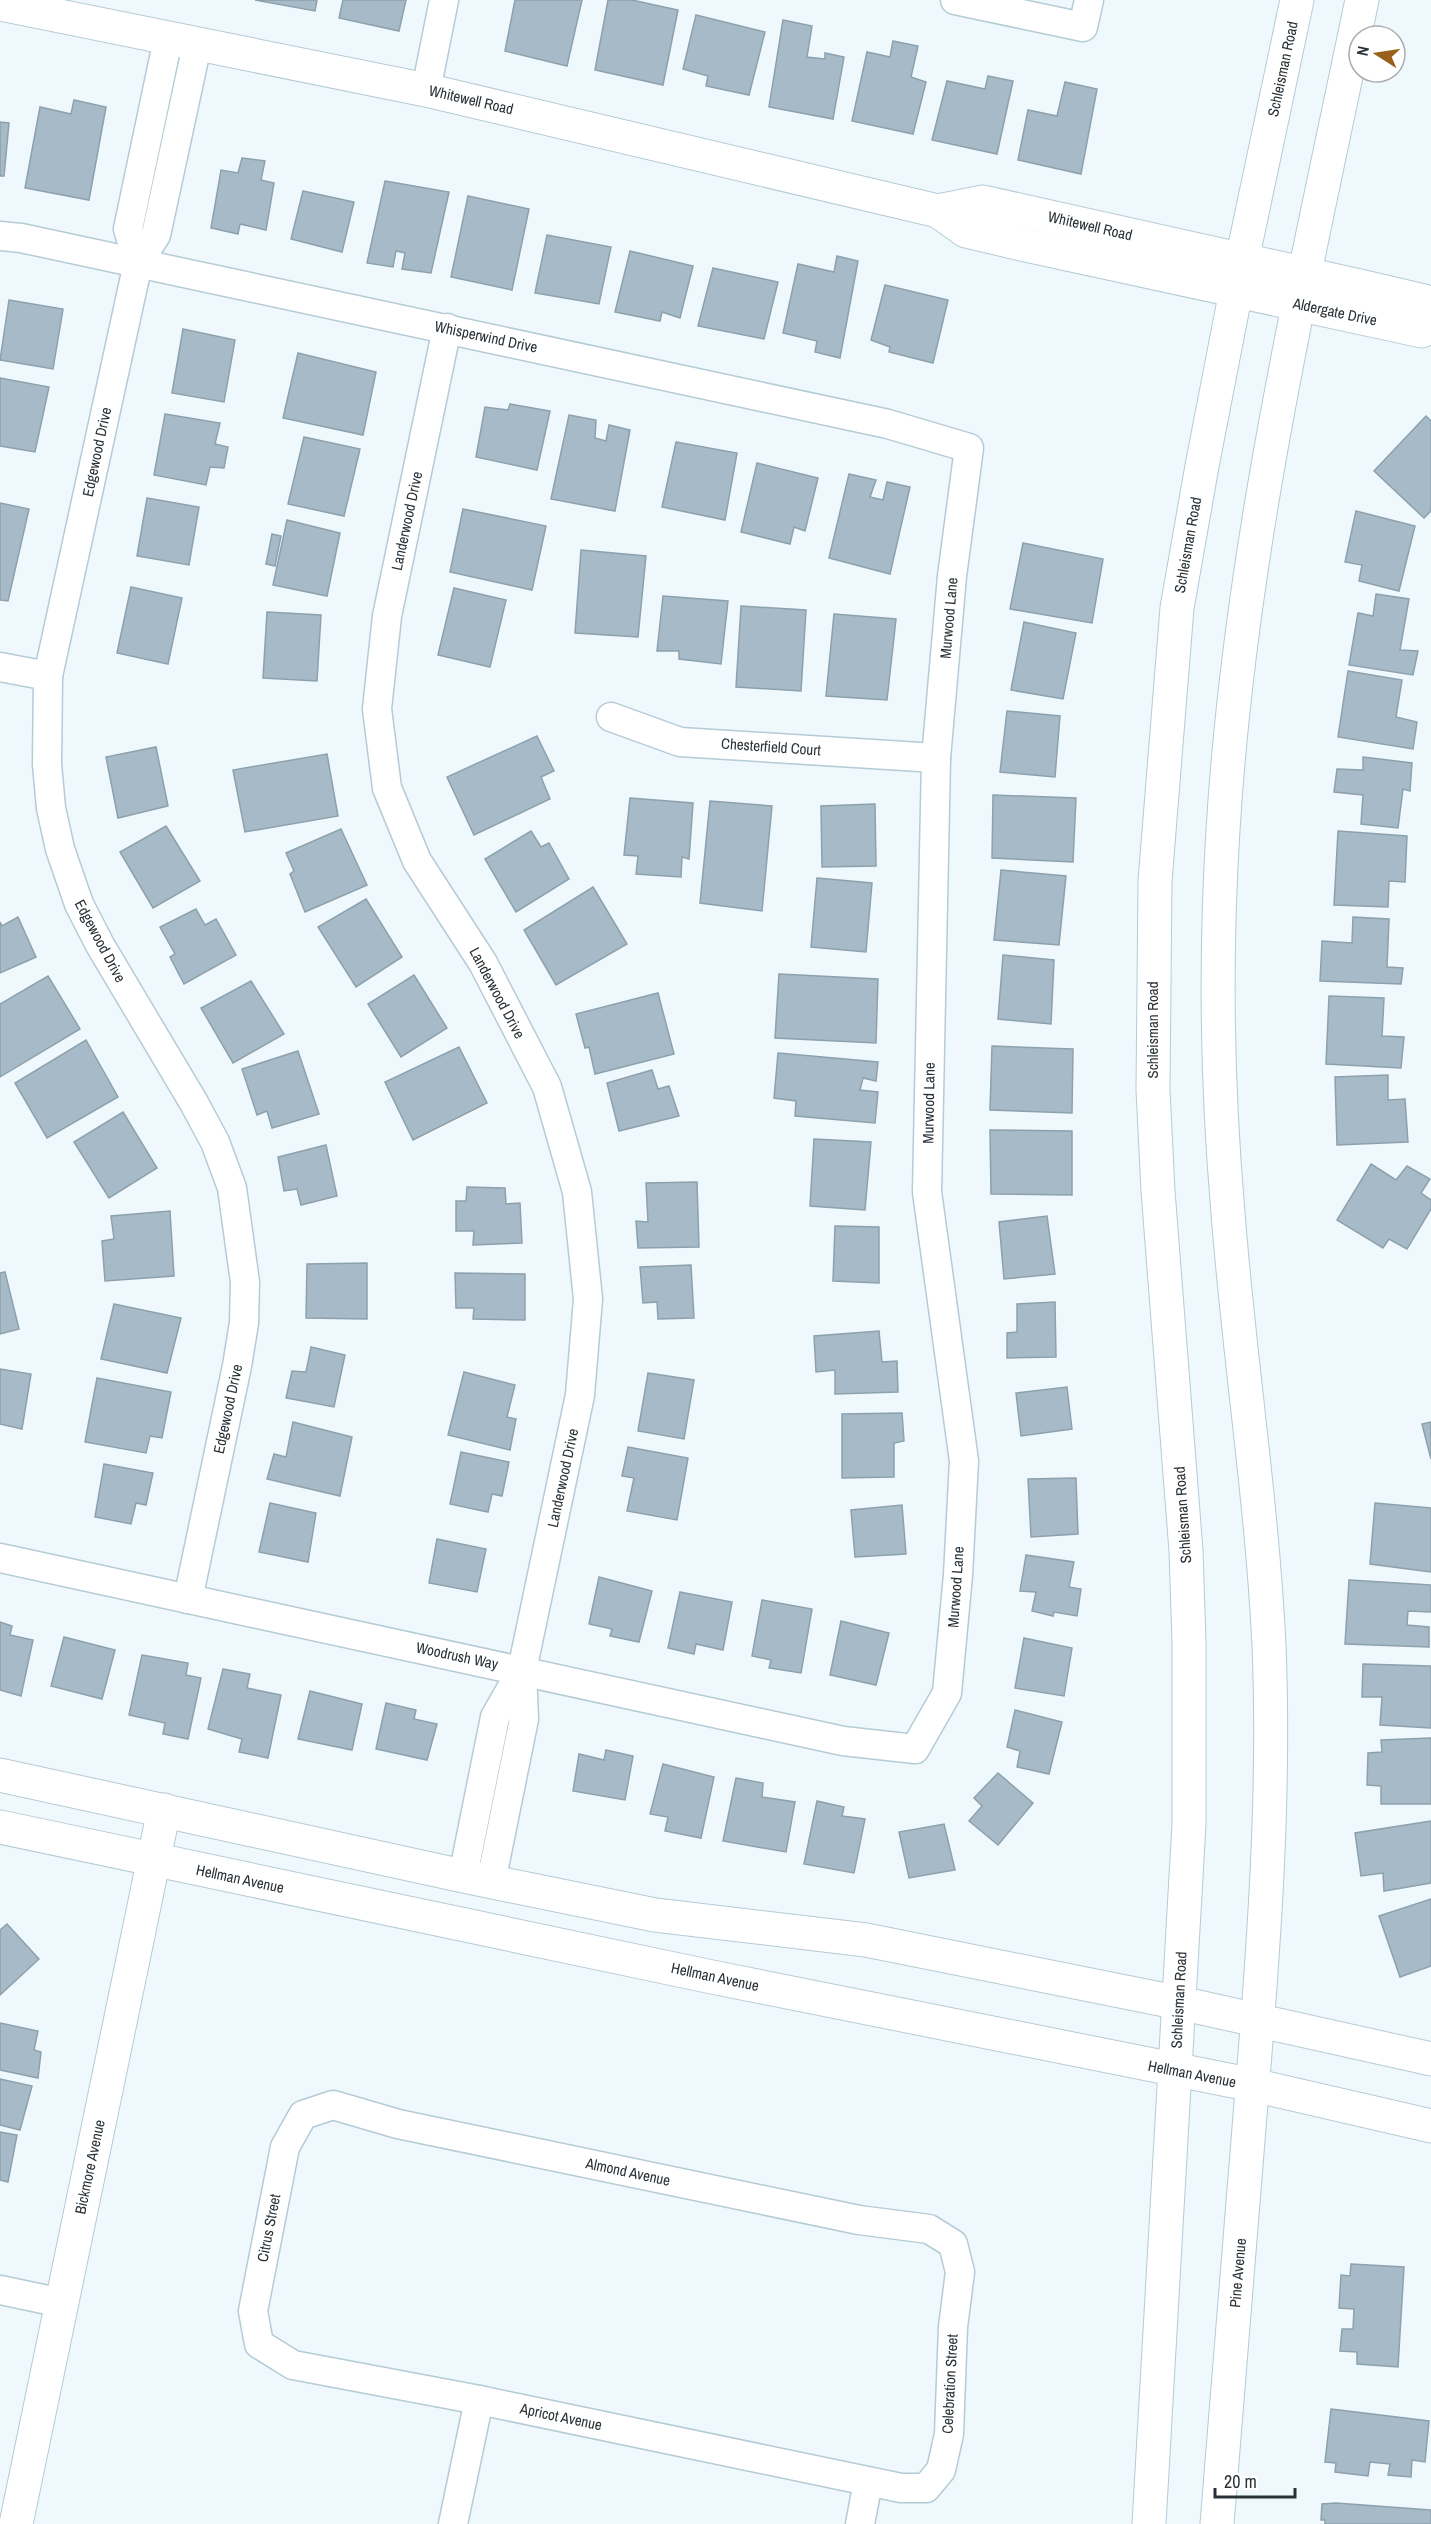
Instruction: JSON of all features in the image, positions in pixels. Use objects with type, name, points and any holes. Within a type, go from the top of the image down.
[{"type":"main road","name":"Schleisman Road","points":[[1175,2070],[1189,1824],[1189,1642],[1186,1551],[1156,1157],[1153,1055],[1155,881],[1177,608],[1239,275],[1297,0]]},
{"type":"main road","points":[[1258,2021],[1263,1964],[1270,1798],[1269,1646],[1260,1528],[1227,1212],[1220,1091],[1219,946],[1223,833],[1233,705],[1246,591],[1263,486],[1362,0]]},
{"type":"main road","name":"Whitewell Road","points":[[0,4],[426,90],[938,211],[966,231],[1239,275]]},
{"type":"main road","name":"Aldergate Drive","points":[[1239,275],[1305,273],[1424,301],[1431,307]]},
{"type":"main road","name":"Aldergate Drive","points":[[1239,275],[1300,305],[1422,331],[1431,323]]},
{"type":"main road","points":[[0,1775],[477,1879],[655,1915],[866,1940],[1180,2003],[1431,2059]]},
{"type":"main road","name":"Bickmore Avenue","points":[[16,2524],[164,1810]]},
{"type":"main road","name":"Hellman Avenue","points":[[0,1827],[1253,2085],[1431,2126]]},
{"type":"main road","name":"Pine Avenue","points":[[1217,2524],[1258,2021]]},
{"type":"main road","points":[[1149,2524],[1175,2070]]},
{"type":"street","points":[[426,90],[444,0]]},
{"type":"street","points":[[955,0],[1086,13]]},
{"type":"street","name":"Edgewood Drive","points":[[182,42],[156,235],[138,263],[48,676],[47,764],[51,808],[60,849],[79,904],[100,945],[215,1142],[232,1188],[245,1282],[244,1323],[188,1599]]},
{"type":"street","name":"Whisperwind Drive","points":[[0,236],[21,238],[447,328],[888,424],[969,448]]},
{"type":"street","name":"Landerwood Drive","points":[[447,328],[387,616],[377,709],[387,788],[417,861],[483,963],[547,1087],[577,1192],[588,1299],[580,1395],[522,1670],[524,1719],[477,1879]]},
{"type":"street","name":"Murwood Lane","points":[[915,1749],[947,1693],[958,1575],[964,1461],[927,1192],[936,758],[952,576],[969,448]]},
{"type":"street","points":[[0,667],[48,676]]},
{"type":"street","name":"Chesterfield Court","points":[[611,717],[680,742],[936,758]]},
{"type":"street","name":"Woodrush Way","points":[[0,1558],[522,1670],[843,1742],[915,1749]]},
{"type":"street","name":"Almond Avenue","points":[[303,2115],[333,2105],[398,2124],[859,2220],[929,2229],[953,2244]]},
{"type":"street","name":"Citrus Street","points":[[259,2344],[253,2312],[285,2147],[303,2115]]},
{"type":"street","name":"Celebration Street","points":[[868,2482],[901,2488],[926,2488],[942,2470],[949,2434],[953,2327],[960,2272],[953,2244]]},
{"type":"street","points":[[0,2290],[62,2303]]},
{"type":"street","name":"Apricot Avenue","points":[[259,2344],[293,2365],[479,2400],[868,2482]]},
{"type":"street","points":[[453,2524],[479,2400]]},
{"type":"street","points":[[860,2524],[868,2482]]},
{"type":"building","points":[[255,0],[317,0],[315,11]]},
{"type":"building","points":[[343,0],[406,0],[399,31],[339,18]]},
{"type":"building","points":[[515,0],[582,0],[567,66],[505,51]]},
{"type":"building","points":[[608,0],[632,0],[678,10],[663,85],[595,70]]},
{"type":"building","points":[[696,15],[765,32],[749,95],[706,86],[708,76],[683,69]]},
{"type":"building","points":[[783,20],[812,26],[807,57],[825,59],[825,53],[844,57],[833,119],[769,107]]},
{"type":"building","points":[[893,41],[918,46],[911,77],[926,82],[913,134],[852,121],[867,52],[890,57]]},
{"type":"building","points":[[988,76],[1013,81],[997,154],[932,140],[947,81],[985,89]]},
{"type":"building","points":[[1065,82],[1097,89],[1081,174],[1018,160],[1028,110],[1057,116]]},
{"type":"building","points":[[74,100],[106,107],[89,200],[25,188],[40,107],[71,114]]},
{"type":"building","points":[[0,122],[9,123],[4,176],[0,176]]},
{"type":"building","points":[[242,158],[265,161],[261,180],[274,183],[266,230],[240,224],[238,234],[211,228],[221,170],[238,173]]},
{"type":"building","points":[[385,181],[449,192],[431,273],[402,269],[405,253],[396,251],[393,267],[367,263]]},
{"type":"building","points":[[303,191],[354,202],[342,252],[291,239]]},
{"type":"building","points":[[468,196],[529,209],[512,290],[451,277]]},
{"type":"building","points":[[547,235],[611,247],[599,304],[535,293]]},
{"type":"building","points":[[630,251],[693,266],[680,318],[662,312],[660,321],[615,312]]},
{"type":"building","points":[[837,256],[858,261],[840,358],[815,352],[817,341],[783,333],[798,264],[834,272]]},
{"type":"building","points":[[713,268],[778,282],[764,339],[698,326]]},
{"type":"building","points":[[885,285],[948,300],[933,363],[889,352],[890,347],[871,340]]},
{"type":"building","points":[[9,300],[63,309],[53,369],[0,360]]},
{"type":"building","points":[[183,329],[235,340],[224,402],[172,393]]},
{"type":"building","points":[[298,353],[376,372],[363,435],[283,418]]},
{"type":"building","points":[[0,378],[49,387],[35,452],[0,446]]},
{"type":"building","points":[[510,404],[550,411],[537,470],[476,457],[485,407],[508,410]]},
{"type":"building","points":[[165,414],[220,423],[215,444],[228,447],[224,468],[210,467],[206,485],[154,475]]},
{"type":"building","points":[[569,415],[596,420],[595,438],[606,441],[609,425],[630,430],[615,511],[551,499]]},
{"type":"building","points":[[1426,416],[1431,421],[1431,511],[1424,518],[1374,471]]},
{"type":"building","points":[[304,437],[360,449],[344,516],[288,504]]},
{"type":"building","points":[[676,442],[737,453],[725,520],[662,507]]},
{"type":"building","points":[[757,463],[818,478],[805,531],[794,527],[790,544],[741,532]]},
{"type":"building","points":[[849,474],[876,480],[870,497],[883,500],[887,482],[910,487],[890,574],[829,558]]},
{"type":"building","points":[[147,498],[199,507],[189,565],[137,556]]},
{"type":"building","points":[[0,503],[29,509],[8,601],[0,600]]},
{"type":"building","points":[[463,509],[546,526],[532,590],[450,572]]},
{"type":"building","points":[[1356,511],[1415,526],[1399,591],[1359,581],[1362,565],[1345,562]]},
{"type":"building","points":[[287,520],[340,533],[327,596],[273,585]]},
{"type":"building","points":[[272,534],[281,536],[275,566],[266,564]]},
{"type":"building","points":[[1023,543],[1103,559],[1092,623],[1010,609]]},
{"type":"building","points":[[581,550],[646,556],[638,637],[575,633]]},
{"type":"building","points":[[131,587],[182,598],[168,664],[117,653]]},
{"type":"building","points":[[454,588],[506,600],[490,667],[438,655]]},
{"type":"building","points":[[1376,594],[1409,599],[1400,650],[1418,651],[1413,675],[1349,665],[1358,613],[1373,616]]},
{"type":"building","points":[[663,596],[728,601],[721,664],[679,659],[679,651],[657,651]]},
{"type":"building","points":[[741,606],[806,610],[801,691],[736,687]]},
{"type":"building","points":[[267,612],[321,615],[317,681],[263,678]]},
{"type":"building","points":[[834,614],[896,619],[887,700],[826,696]]},
{"type":"building","points":[[1024,622],[1076,633],[1063,699],[1011,690]]},
{"type":"building","points":[[1348,671],[1402,680],[1396,717],[1417,722],[1413,749],[1338,737]]},
{"type":"building","points":[[1007,711],[1060,716],[1055,777],[1000,772]]},
{"type":"building","points":[[537,736],[554,771],[541,777],[550,799],[474,835],[447,777]]},
{"type":"building","points":[[156,747],[168,806],[118,818],[106,757]]},
{"type":"building","points":[[327,754],[338,816],[245,832],[233,770]]},
{"type":"building","points":[[1363,757],[1412,763],[1410,791],[1403,789],[1398,828],[1361,824],[1363,795],[1334,792],[1337,769],[1363,770]]},
{"type":"building","points":[[993,795],[1076,798],[1073,862],[992,858]]},
{"type":"building","points":[[630,798],[693,803],[689,859],[682,857],[681,877],[636,874],[638,856],[624,855]]},
{"type":"building","points":[[710,801],[772,806],[762,911],[700,903]]},
{"type":"building","points":[[875,804],[876,866],[822,867],[821,806]]},
{"type":"building","points":[[166,826],[200,881],[153,908],[120,852]]},
{"type":"building","points":[[341,829],[367,885],[305,912],[290,874],[294,871],[286,853]]},
{"type":"building","points":[[531,831],[541,847],[549,843],[569,879],[516,912],[485,859]]},
{"type":"building","points":[[1338,831],[1407,836],[1405,882],[1389,881],[1388,907],[1334,905]]},
{"type":"building","points":[[1001,870],[1066,876],[1059,945],[994,940]]},
{"type":"building","points":[[817,878],[872,883],[866,952],[811,947]]},
{"type":"building","points":[[593,887],[627,944],[556,985],[524,930]]},
{"type":"building","points":[[366,899],[402,957],[356,987],[318,927]]},
{"type":"building","points":[[196,909],[205,925],[216,919],[236,955],[184,984],[170,957],[175,954],[160,927]]},
{"type":"building","points":[[18,917],[36,957],[0,973],[0,922],[2,926]]},
{"type":"building","points":[[1353,917],[1389,919],[1387,967],[1403,968],[1401,984],[1320,981],[1322,941],[1352,943]]},
{"type":"building","points":[[1003,955],[1054,960],[1051,1024],[998,1019]]},
{"type":"building","points":[[779,974],[878,979],[876,1043],[775,1038]]},
{"type":"building","points":[[414,975],[447,1028],[401,1057],[368,1004]]},
{"type":"building","points":[[48,976],[80,1029],[0,1077],[0,1004]]},
{"type":"building","points":[[251,981],[284,1034],[233,1063],[201,1008]]},
{"type":"building","points":[[658,993],[674,1054],[595,1074],[589,1047],[585,1048],[576,1014]]},
{"type":"building","points":[[1329,996],[1384,998],[1382,1036],[1404,1037],[1401,1068],[1326,1064]]},
{"type":"building","points":[[86,1040],[118,1097],[47,1138],[15,1083]]},
{"type":"building","points":[[992,1046],[1073,1049],[1072,1113],[990,1110]]},
{"type":"building","points":[[459,1047],[487,1103],[413,1140],[385,1082]]},
{"type":"building","points":[[298,1051],[319,1114],[272,1128],[267,1111],[257,1115],[242,1069]]},
{"type":"building","points":[[778,1053],[878,1062],[876,1081],[863,1078],[860,1090],[878,1092],[875,1123],[795,1116],[796,1101],[774,1098]]},
{"type":"building","points":[[652,1070],[658,1089],[669,1086],[679,1116],[619,1131],[607,1083]]},
{"type":"building","points":[[1388,1075],[1388,1100],[1405,1099],[1408,1142],[1337,1145],[1335,1077]]},
{"type":"building","points":[[123,1112],[157,1168],[109,1198],[74,1142]]},
{"type":"building","points":[[990,1130],[1072,1131],[1072,1195],[991,1194]]},
{"type":"building","points":[[814,1139],[871,1142],[865,1210],[810,1206]]},
{"type":"building","points":[[326,1145],[337,1196],[301,1205],[297,1189],[284,1191],[278,1157]]},
{"type":"building","points":[[1371,1164],[1396,1180],[1407,1166],[1430,1179],[1421,1193],[1431,1200],[1431,1209],[1407,1249],[1389,1239],[1383,1248],[1337,1220]]},
{"type":"building","points":[[697,1182],[699,1247],[638,1248],[636,1221],[648,1222],[646,1183]]},
{"type":"building","points":[[467,1187],[505,1188],[506,1204],[520,1203],[522,1243],[473,1245],[474,1231],[456,1231],[456,1201],[466,1201]]},
{"type":"building","points":[[170,1211],[174,1276],[105,1281],[102,1241],[114,1239],[111,1216]]},
{"type":"building","points":[[1047,1216],[1055,1274],[1004,1279],[999,1222]]},
{"type":"building","points":[[835,1226],[879,1227],[879,1283],[833,1281]]},
{"type":"building","points":[[367,1263],[367,1319],[306,1318],[307,1264]]},
{"type":"building","points":[[691,1265],[694,1318],[658,1319],[657,1302],[643,1303],[640,1267]]},
{"type":"building","points":[[5,1272],[19,1329],[0,1334],[0,1273]]},
{"type":"building","points":[[455,1273],[525,1274],[525,1320],[473,1319],[474,1308],[456,1308]]},
{"type":"building","points":[[1055,1302],[1056,1357],[1007,1358],[1007,1333],[1017,1332],[1017,1304]]},
{"type":"building","points":[[114,1304],[181,1318],[167,1373],[101,1359]]},
{"type":"building","points":[[879,1331],[882,1362],[897,1361],[898,1392],[835,1394],[835,1370],[816,1372],[814,1336]]},
{"type":"building","points":[[311,1347],[345,1355],[334,1407],[286,1398],[292,1371],[306,1372]]},
{"type":"building","points":[[0,1369],[31,1374],[22,1429],[0,1424]]},
{"type":"building","points":[[464,1372],[515,1385],[507,1417],[516,1419],[510,1450],[448,1435]]},
{"type":"building","points":[[648,1373],[694,1380],[684,1439],[638,1431]]},
{"type":"building","points":[[97,1378],[171,1392],[162,1438],[150,1436],[146,1453],[85,1442]]},
{"type":"building","points":[[1067,1387],[1072,1429],[1021,1436],[1016,1393]]},
{"type":"building","points":[[902,1413],[904,1441],[894,1443],[894,1477],[842,1478],[842,1414]]},
{"type":"building","points":[[293,1422],[352,1437],[340,1496],[267,1479],[274,1454],[286,1457]]},
{"type":"building","points":[[1431,1422],[1431,1459],[1422,1424]]},
{"type":"building","points":[[628,1447],[688,1458],[677,1520],[627,1511],[634,1478],[622,1476]]},
{"type":"building","points":[[461,1452],[509,1462],[502,1496],[492,1494],[488,1512],[450,1504]]},
{"type":"building","points":[[104,1464],[153,1473],[146,1505],[136,1503],[131,1524],[95,1517]]},
{"type":"building","points":[[1076,1478],[1078,1534],[1031,1537],[1028,1479]]},
{"type":"building","points":[[270,1503],[316,1513],[308,1562],[259,1552]]},
{"type":"building","points":[[1375,1503],[1431,1508],[1431,1572],[1370,1564]]},
{"type":"building","points":[[902,1505],[906,1554],[855,1557],[851,1510]]},
{"type":"building","points":[[437,1539],[486,1549],[477,1592],[429,1583]]},
{"type":"building","points":[[1026,1555],[1074,1562],[1069,1587],[1081,1589],[1077,1616],[1054,1612],[1053,1616],[1032,1611],[1036,1592],[1020,1591]]},
{"type":"building","points":[[599,1577],[652,1591],[639,1642],[610,1636],[612,1629],[589,1624]]},
{"type":"building","points":[[1349,1580],[1431,1585],[1431,1612],[1408,1611],[1407,1625],[1429,1627],[1429,1647],[1345,1644]]},
{"type":"building","points":[[680,1592],[732,1602],[723,1650],[696,1644],[694,1654],[668,1648]]},
{"type":"building","points":[[762,1600],[812,1609],[801,1673],[769,1668],[771,1660],[752,1656]]},
{"type":"building","points":[[841,1621],[889,1633],[876,1685],[830,1675]]},
{"type":"building","points":[[0,1622],[12,1626],[10,1635],[33,1640],[21,1696],[0,1690]]},
{"type":"building","points":[[64,1637],[115,1650],[102,1699],[51,1686]]},
{"type":"building","points":[[1024,1638],[1072,1648],[1064,1696],[1015,1688]]},
{"type":"building","points":[[142,1655],[188,1663],[186,1675],[201,1678],[188,1739],[163,1734],[165,1723],[129,1715]]},
{"type":"building","points":[[1363,1664],[1431,1666],[1431,1728],[1380,1725],[1382,1697],[1362,1697]]},
{"type":"building","points":[[223,1669],[250,1674],[247,1688],[281,1695],[268,1758],[239,1752],[242,1739],[208,1729]]},
{"type":"building","points":[[310,1691],[362,1704],[352,1750],[298,1739]]},
{"type":"building","points":[[386,1703],[416,1710],[414,1719],[437,1724],[427,1760],[376,1749]]},
{"type":"building","points":[[1015,1710],[1062,1722],[1049,1774],[1017,1767],[1020,1751],[1007,1747]]},
{"type":"building","points":[[1431,1738],[1431,1804],[1381,1804],[1381,1786],[1367,1785],[1368,1753],[1382,1752],[1381,1740]]},
{"type":"building","points":[[606,1750],[633,1756],[625,1800],[573,1791],[579,1754],[604,1760]]},
{"type":"building","points":[[663,1764],[714,1777],[701,1838],[665,1831],[668,1817],[650,1814]]},
{"type":"building","points":[[998,1773],[1033,1803],[998,1845],[969,1821],[982,1806],[974,1798]]},
{"type":"building","points":[[736,1778],[763,1783],[762,1797],[795,1802],[786,1852],[723,1841]]},
{"type":"building","points":[[817,1801],[844,1807],[842,1816],[865,1819],[854,1873],[804,1864]]},
{"type":"building","points":[[1431,1821],[1431,1883],[1384,1891],[1383,1873],[1361,1876],[1355,1833]]},
{"type":"building","points":[[944,1824],[955,1870],[909,1878],[899,1832]]},
{"type":"building","points":[[1431,1899],[1431,1966],[1400,1977],[1379,1916]]},
{"type":"building","points":[[7,1924],[39,1959],[0,1995],[0,1930]]},
{"type":"building","points":[[0,2023],[38,2031],[34,2050],[41,2052],[38,2078],[0,2070]]},
{"type":"building","points":[[0,2079],[32,2086],[20,2130],[0,2125]]},
{"type":"building","points":[[0,2132],[17,2135],[8,2182],[0,2180]]},
{"type":"building","points":[[1351,2264],[1404,2267],[1398,2367],[1357,2364],[1357,2352],[1340,2351],[1342,2329],[1353,2329],[1354,2309],[1339,2308],[1341,2275],[1350,2276]]},
{"type":"building","points":[[1331,2409],[1429,2421],[1425,2462],[1412,2460],[1411,2477],[1388,2475],[1390,2464],[1370,2462],[1368,2476],[1335,2472],[1336,2463],[1325,2462]]},
{"type":"building","points":[[1322,2504],[1431,2510],[1431,2524],[1325,2524],[1325,2520],[1321,2520]]}]
